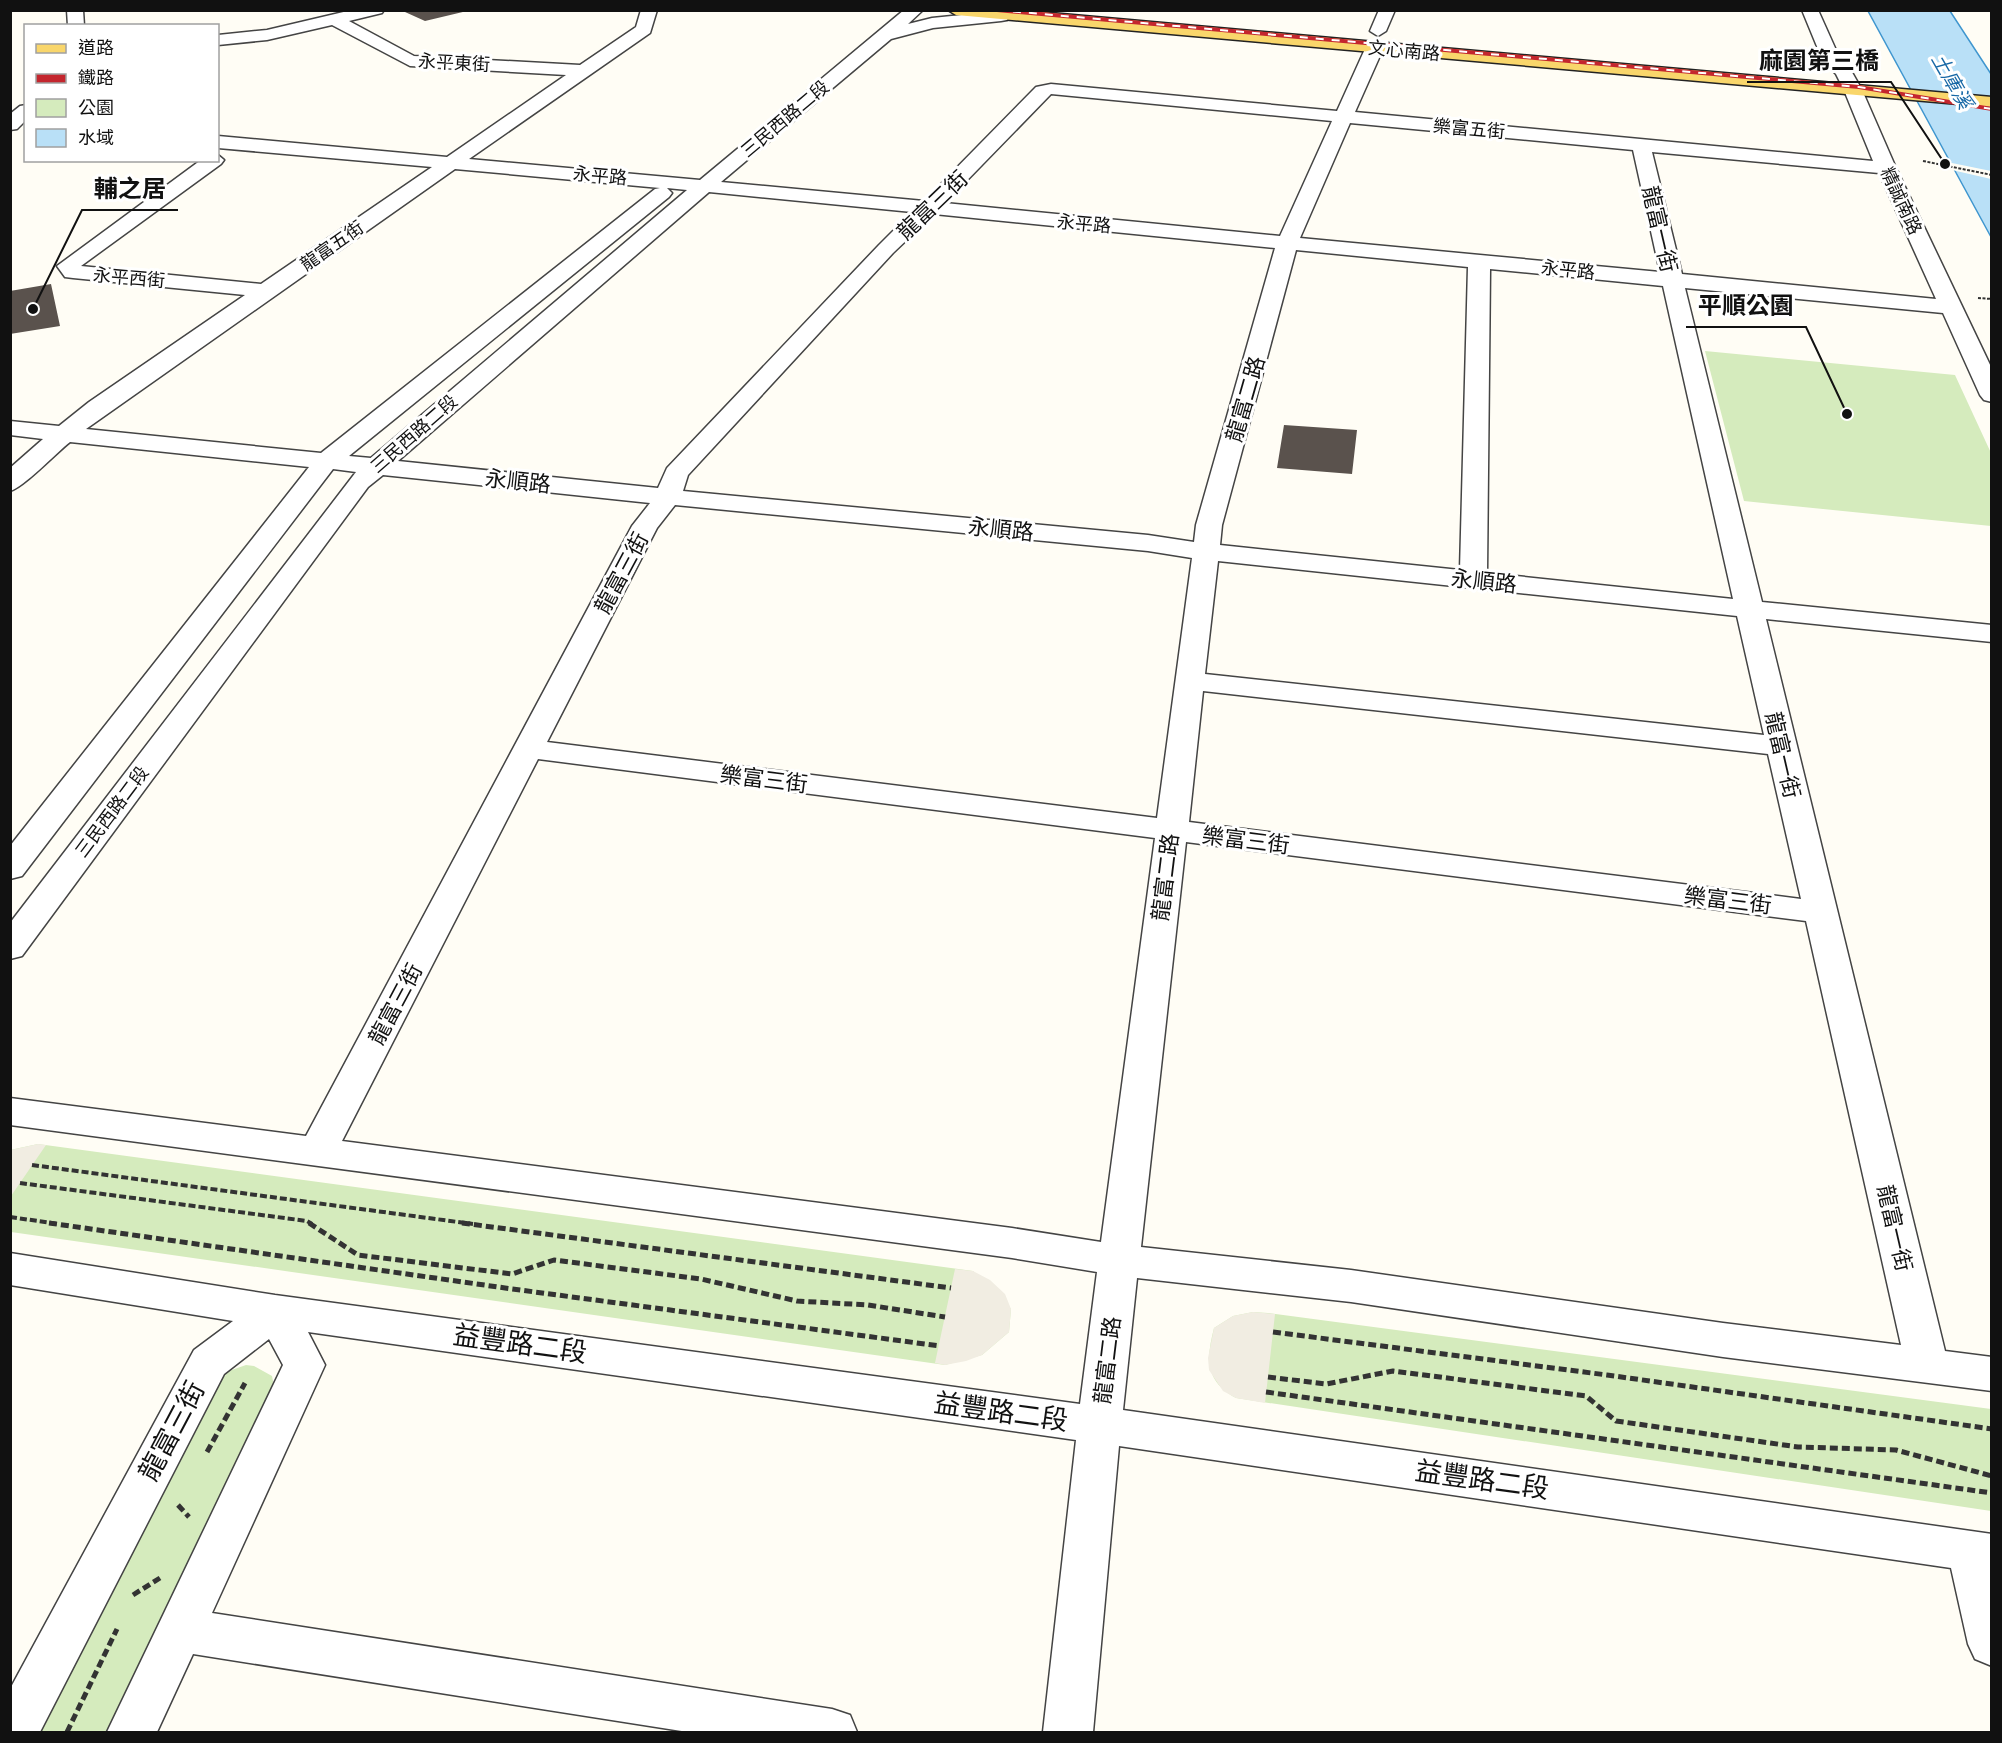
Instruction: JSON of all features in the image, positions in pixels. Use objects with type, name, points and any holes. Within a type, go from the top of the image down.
[{"type":"main road","name":"文心南路","points":[[956,10],[1001,16],[1376,40],[1581,49]]},
{"type":"main road","name":"文心南路","points":[[1129,10],[1376,40],[1853,90],[1992,102]]},
{"type":"main road","points":[[1819,69],[1866,73]]},
{"type":"street","points":[[219,40],[267,35],[376,10]]},
{"type":"street","name":"龍富五街","points":[[10,483],[39,454],[98,407],[644,29],[649,10]]},
{"type":"street","name":"三民西路二段","points":[[10,948],[359,482],[703,187],[915,10]]},
{"type":"street","name":"龍富二路","points":[[1068,1732],[1099,1425],[1209,525],[1287,243],[1387,10]]},
{"type":"street","name":"精誠南路","points":[[1810,10],[1832,61],[1843,71],[1853,90],[1886,168],[1992,395]]},
{"type":"street","points":[[885,36],[932,23],[1001,16]]},
{"type":"street","name":"永平東街","points":[[335,20],[410,61],[584,71]]},
{"type":"street","name":"樂富五街","points":[[1051,89],[1886,168]]},
{"type":"street","name":"龍富三街","points":[[317,1152],[645,526],[668,496],[676,473],[886,249],[964,174],[1042,91],[1051,89]]},
{"type":"street","name":"永平路","points":[[228,143],[453,162],[1950,307]]},
{"type":"street","name":"龍富一街","points":[[1641,146],[1927,1365]]},
{"type":"street","name":"永平西街","points":[[212,162],[68,266],[73,273],[266,291]]},
{"type":"street","name":"三民西路二段","points":[[10,869],[327,461],[692,167]]},
{"type":"street","points":[[1473,580],[1479,261]]},
{"type":"street","name":"永順路","points":[[10,428],[1148,543],[1207,552],[1992,634]]},
{"type":"street","points":[[1190,681],[1781,746]]},
{"type":"street","name":"樂富三街","points":[[528,749],[1820,912]]},
{"type":"street","points":[[10,1111],[1012,1243],[1119,1260],[1351,1286],[1723,1340],[1992,1374]]},
{"type":"street","name":"益豐路二段","points":[[10,1269],[275,1311],[1099,1425],[1981,1553]]},
{"type":"street","points":[[132,1732],[304,1365],[275,1311]]},
{"type":"street","name":"龍富三街","points":[[14,1732],[209,1362],[275,1311]]},
{"type":"street","points":[[1981,1553],[1992,1644]]},
{"type":"street","points":[[181,1630],[832,1732]]},
{"type":"path","points":[[1923,161],[1992,175]]},
{"type":"path","points":[[32,1165],[951,1288]]},
{"type":"path","points":[[20,1183],[307,1221],[358,1255],[512,1274],[554,1260],[701,1279],[797,1301],[868,1305],[945,1317]]},
{"type":"path","points":[[10,1217],[505,1288],[940,1346]]},
{"type":"path","points":[[1273,1332],[1607,1375],[1992,1429]]},
{"type":"path","points":[[1268,1377],[1326,1384],[1393,1371],[1586,1396],[1616,1421],[1798,1447],[1896,1450],[1992,1476]]},
{"type":"path","points":[[1266,1392],[1992,1493]]},
{"type":"green space","points":[[1705,351],[1955,375],[1991,453],[1991,526],[1744,501]]},
{"type":"green space","points":[[38,1144],[973,1271],[1011,1309],[1009,1332],[982,1355],[945,1365],[11,1232],[10,1150]]},
{"type":"green space","points":[[1253,1312],[1991,1409],[1991,1511],[1236,1398],[1213,1377],[1209,1359],[1211,1339],[1214,1328],[1233,1316]]},
{"type":"green space","points":[[246,1365],[254,1366],[272,1376],[274,1386],[106,1732],[34,1732],[215,1381],[226,1372]]},
{"type":"shaded area","points":[[38,1144],[46,1145],[11,1196],[11,1150]]},
{"type":"shaded area","points":[[955,1269],[973,1271],[990,1280],[1005,1294],[1011,1309],[1009,1332],[982,1355],[945,1365],[935,1363]]},
{"type":"shaded area","points":[[1253,1312],[1275,1314],[1265,1403],[1236,1398],[1223,1391],[1209,1370],[1208,1358],[1214,1328],[1233,1316]]},
{"type":"water","name":"土庫溪","points":[[1868,11],[1950,11],[1991,74],[1991,237]]},
{"type":"pier","points":[[1947,162],[1991,171],[1991,179],[1952,170]]},
{"type":"building","points":[[413,10],[467,11],[425,21],[405,12]]},
{"type":"building","points":[[51,284],[60,326],[10,334],[10,291]]},
{"type":"building","points":[[1284,425],[1357,430],[1352,474],[1277,468]]},
{"type":"railway","points":[[997,10],[1859,87],[1992,109]]},
{"type":"place","name":"麻園第三橋","points":[[1945,164]]},
{"type":"place","name":"輔之居","points":[[33,309]]},
{"type":"place","name":"平順公園","points":[[1847,414]]}]
